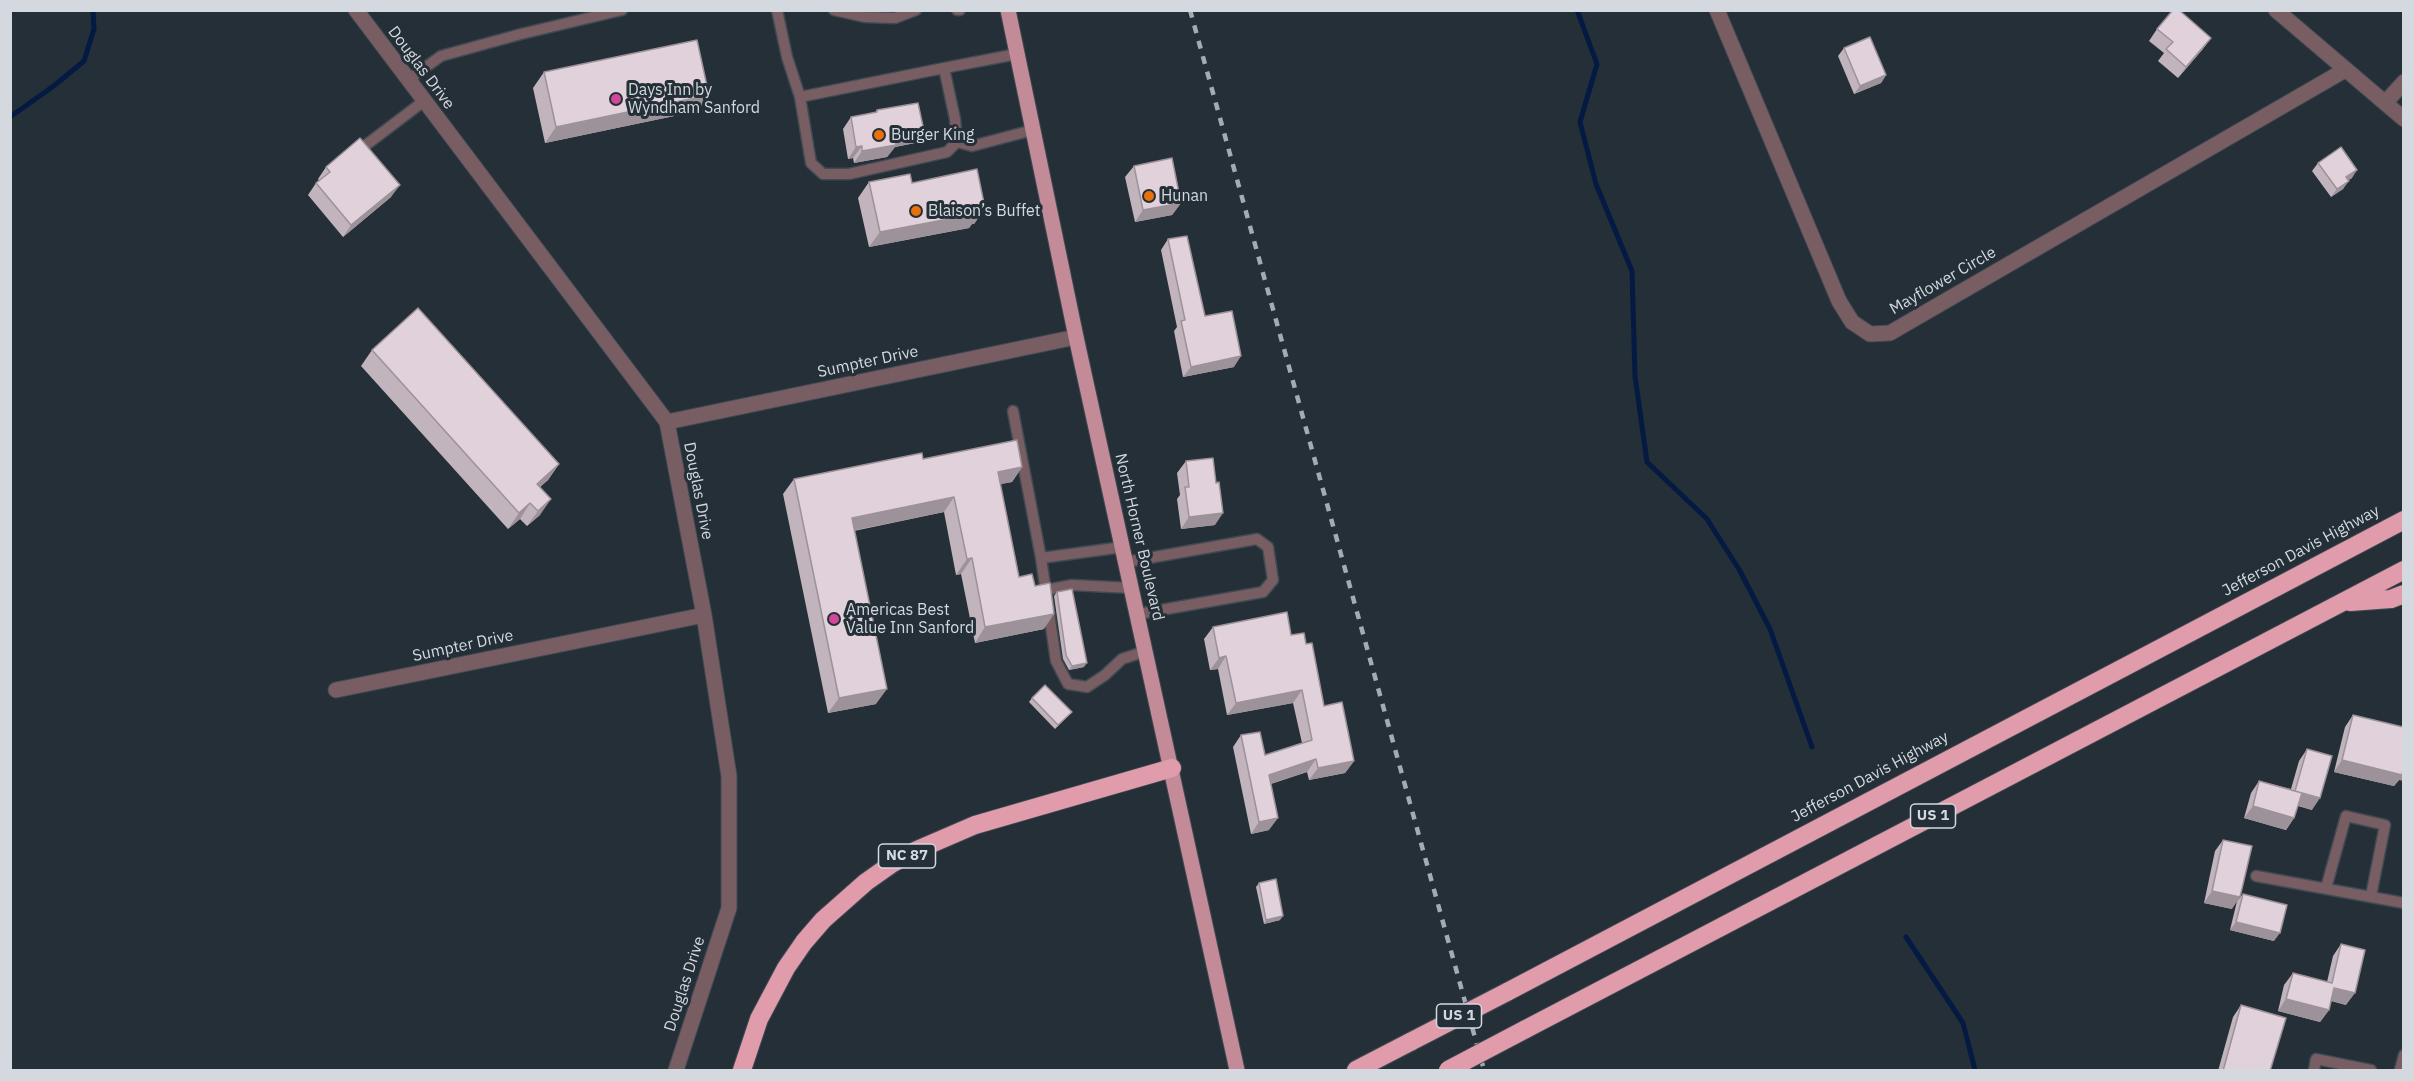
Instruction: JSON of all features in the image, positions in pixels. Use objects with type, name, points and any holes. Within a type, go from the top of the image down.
[{"type":"highway","points":[[2396,524],[2403,506]]},
{"type":"highway","name":"Jefferson Davis Highway","points":[[1356,1071],[2396,524]]},
{"type":"highway","name":"US 1","points":[[1448,1071],[2403,570]]},
{"type":"highway","points":[[2342,603],[2391,599],[2403,594]]},
{"type":"highway","name":"NC 87","points":[[742,1071],[759,1019],[786,968],[823,920],[866,882],[917,850],[975,825],[1172,768]]},
{"type":"main road","name":"North Horner Boulevard","points":[[1008,10],[1076,337],[1237,1071]]},
{"type":"street","name":"Douglas Drive","points":[[356,10],[667,422],[704,615],[729,776],[729,908],[676,1071]]},
{"type":"street","name":"Mayflower Circle","points":[[1717,10],[1839,302],[1852,322],[1870,334],[1890,333],[2345,70]]},
{"type":"street","points":[[2276,10],[2403,119]]},
{"type":"street","points":[[2385,103],[2403,82]]},
{"type":"street","name":"Sumpter Drive","points":[[667,422],[1076,337]]},
{"type":"street","name":"Sumpter Drive","points":[[336,690],[704,615]]},
{"type":"lane","points":[[408,80],[441,56],[622,10]]},
{"type":"lane","points":[[777,10],[787,57],[800,97],[811,163],[823,174],[849,174],[947,152],[957,142],[955,119],[944,68]]},
{"type":"lane","points":[[834,10],[839,13],[865,17],[895,18],[916,10]]},
{"type":"lane","points":[[800,97],[1017,54]]},
{"type":"lane","points":[[362,148],[424,101]]},
{"type":"lane","points":[[957,142],[972,146],[1033,130]]},
{"type":"lane","points":[[1013,411],[1041,558],[1056,661],[1068,684],[1087,687],[1105,675],[1122,659],[1146,651]]},
{"type":"lane","points":[[1041,558],[1124,555],[1257,540],[1268,547],[1273,580],[1263,592],[1138,614]]},
{"type":"lane","points":[[1046,590],[1072,585],[1132,588]]},
{"type":"lane","points":[[2326,888],[2346,816],[2385,825],[2371,896]]},
{"type":"lane","points":[[2256,876],[2403,903]]},
{"type":"lane","points":[[2400,1071],[2403,1055]]},
{"type":"lane","points":[[2313,1071],[2316,1059],[2371,1071]]},
{"type":"building","points":[[2173,10],[2179,10],[2211,38],[2186,67],[2166,49],[2173,42],[2157,29]]},
{"type":"building","points":[[1870,37],[1886,75],[1860,86],[1844,48]]},
{"type":"building","name":"Days Inn by Wyndham Sanford","points":[[697,40],[709,95],[556,127],[544,72]]},
{"type":"building","points":[[918,103],[924,131],[894,136],[896,145],[862,151],[862,146],[856,147],[851,117]]},
{"type":"building","points":[[360,138],[400,185],[351,225],[316,183],[330,172],[326,167]]},
{"type":"building","points":[[2341,147],[2357,170],[2346,177],[2349,181],[2337,189],[2318,163]]},
{"type":"building","points":[[1172,158],[1181,203],[1143,210],[1134,166]]},
{"type":"building","name":"Blaison’s Buffet","points":[[977,169],[985,208],[979,209],[980,213],[880,232],[869,182],[910,174],[912,183]]},
{"type":"building","points":[[1187,236],[1205,316],[1232,311],[1241,356],[1191,367],[1181,321],[1185,320],[1168,239]]},
{"type":"building","points":[[418,308],[559,464],[537,484],[551,499],[538,511],[530,503],[519,513],[372,350]]},
{"type":"building","points":[[1017,440],[1022,467],[998,472],[1019,577],[1032,574],[1035,586],[1050,583],[1054,614],[985,627],[972,558],[967,559],[954,497],[852,518],[887,689],[839,698],[794,479],[922,453],[923,459]]},
{"type":"building","points":[[1213,458],[1223,513],[1189,517],[1185,487],[1189,487],[1186,461]]},
{"type":"building","points":[[1072,589],[1087,663],[1072,666],[1066,655],[1057,592]]},
{"type":"building","points":[[1287,612],[1291,635],[1304,633],[1306,644],[1312,643],[1324,706],[1342,702],[1354,761],[1318,768],[1316,759],[1269,775],[1278,818],[1259,822],[1241,735],[1260,732],[1265,755],[1312,740],[1302,690],[1236,703],[1226,656],[1219,658],[1213,627]]},
{"type":"building","points":[[1045,685],[1072,712],[1058,725],[1032,698]]},
{"type":"building","points":[[2353,715],[2403,727],[2402,775],[2342,760]]},
{"type":"building","points":[[2307,749],[2332,756],[2320,798],[2295,791]]},
{"type":"building","points":[[2259,781],[2302,793],[2294,818],[2253,806]]},
{"type":"building","points":[[2223,840],[2252,846],[2240,897],[2212,891]]},
{"type":"building","points":[[1276,879],[1283,916],[1266,920],[1259,883]]},
{"type":"building","points":[[2243,894],[2287,905],[2280,933],[2236,922]]},
{"type":"building","points":[[2341,944],[2365,950],[2355,993],[2334,988],[2329,1010],[2286,999],[2293,973],[2332,983]]},
{"type":"building","points":[[2241,1005],[2286,1018],[2270,1071],[2223,1071]]},
{"type":"waterway","points":[[10,117],[84,61],[94,29],[93,10]]},
{"type":"waterway","points":[[1577,10],[1597,64],[1580,122],[1596,184],[1632,271],[1635,376],[1647,462],[1707,519],[1740,571],[1770,629],[1812,747]]},
{"type":"waterway","points":[[1906,937],[1963,1023],[1975,1070]]},
{"type":"railway","points":[[1190,10],[1484,1070]]},
{"type":"place","name":"Days Inn by Wyndham Sanford","points":[[616,99]]},
{"type":"place","name":"Burger King","points":[[879,135]]},
{"type":"place","name":"Hunan","points":[[1149,196]]},
{"type":"place","name":"Blaison’s Buffet","points":[[916,211]]},
{"type":"place","name":"Americas Best Value Inn Sanford","points":[[834,619]]}]
